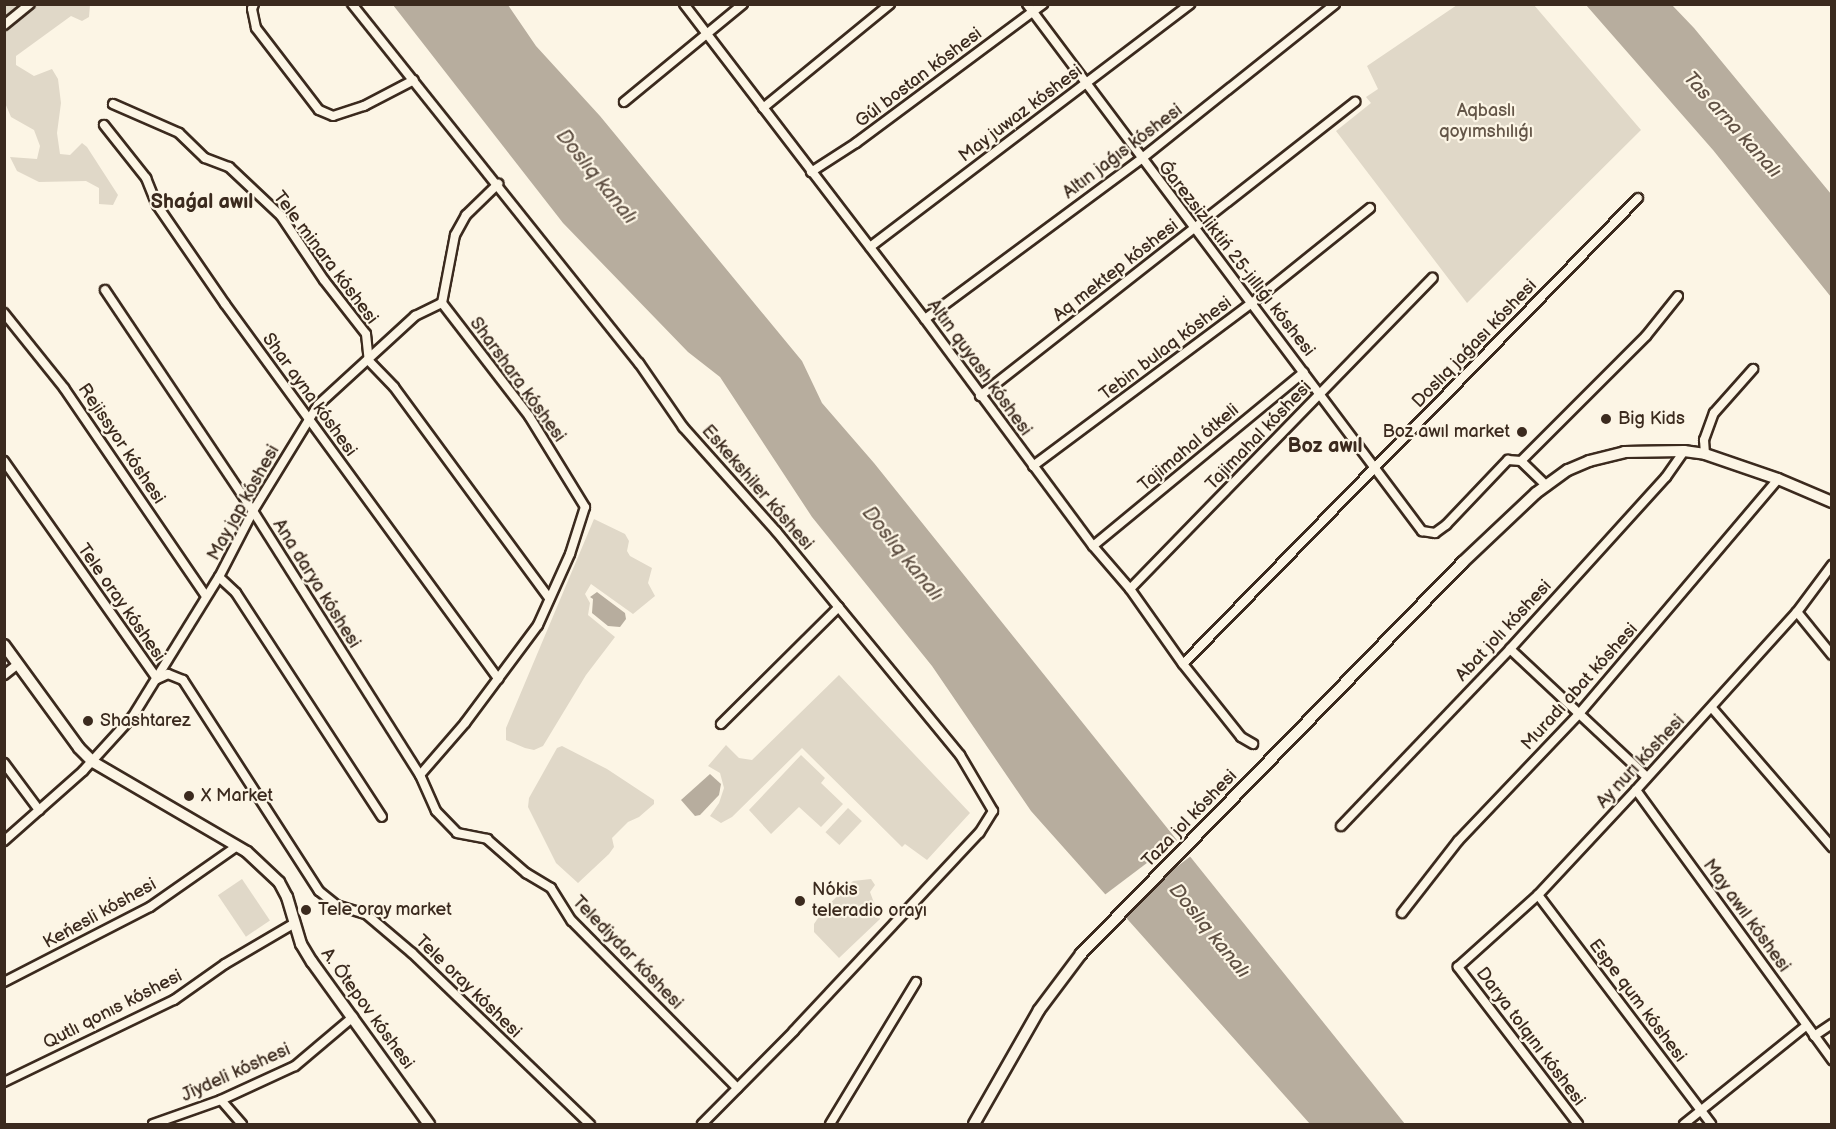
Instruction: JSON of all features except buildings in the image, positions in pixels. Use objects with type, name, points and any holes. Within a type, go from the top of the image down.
[{"type":"main road","name":"Taza jol kóshesi","points":[[974,1125],[1039,1010],[1081,954],[1463,562],[1546,486],[1568,470],[1624,452],[1684,451],[1705,454],[1778,479],[1832,502]]},
{"type":"main road","name":"A. Ótepov kóshesi","points":[[4,645],[79,748],[93,762],[237,846],[265,865],[288,897],[301,944],[312,962],[429,1125]]},
{"type":"street","points":[[4,25],[30,4]]},
{"type":"street","points":[[254,4],[252,9],[256,28],[319,110],[333,116],[364,106],[414,80]]},
{"type":"street","name":"Eskekshiler kóshesi","points":[[352,4],[639,363],[683,427],[776,531],[960,755],[993,811],[979,833],[737,1088]]},
{"type":"street","name":"Altın quyash kóshesi","points":[[684,4],[925,319],[1093,546],[1130,589],[1183,664],[1241,736],[1253,744]]},
{"type":"street","points":[[624,102],[743,4]]},
{"type":"street","points":[[763,108],[890,4]]},
{"type":"street","name":"Ǵarezsizliktiń 25-jıllıǵı kóshesi","points":[[1027,4],[1085,85],[1253,302],[1374,469],[1422,531],[1435,533],[1446,525],[1508,460],[1521,461]]},
{"type":"street","name":"Gúl bostan kóshesi","points":[[812,172],[856,144],[1042,4]]},
{"type":"street","name":"May juwaz kóshesi","points":[[870,247],[1190,4]]},
{"type":"street","name":"Altın jaǵıs kóshesi","points":[[925,319],[1141,159],[1335,4]]},
{"type":"street","name":"Aq mektep kóshesi","points":[[980,396],[1355,102]]},
{"type":"street","name":"Tele minara kóshesi","points":[[113,104],[179,132],[205,158],[229,167],[247,182],[280,216],[324,280],[358,321],[366,334],[369,361]]},
{"type":"street","name":"Shar ayna kóshesi","points":[[104,124],[146,178],[157,205],[308,421],[498,679]]},
{"type":"street","points":[[442,303],[455,235],[466,215],[498,184]]},
{"type":"street","name":"Doslıq jaǵası kóshesi","points":[[1183,664],[1638,198]]},
{"type":"street","name":"Tebin bulaq kóshesi","points":[[1033,466],[1253,302],[1370,208]]},
{"type":"street","name":"Tajimahal kóshesi","points":[[1130,589],[1432,278]]},
{"type":"street","name":"Ana darya kóshesi","points":[[105,290],[253,511],[420,775]]},
{"type":"street","points":[[1546,486],[1521,461],[1646,336],[1678,296]]},
{"type":"street","name":"May jap kóshesi","points":[[4,841],[93,762],[133,716],[219,577],[253,511],[318,405],[369,361],[415,316],[442,303]]},
{"type":"street","name":"Sharshara kóshesi","points":[[442,303],[529,416],[585,507],[570,554],[549,598]]},
{"type":"street","name":"Rejissyor kóshesi","points":[[4,313],[64,387],[206,597]]},
{"type":"street","points":[[369,361],[394,387],[549,598],[538,625],[498,679],[420,775]]},
{"type":"street","points":[[1705,454],[1704,440],[1714,413],[1753,369]]},
{"type":"street","name":"Tajimahal ótkeli","points":[[1093,546],[1304,372]]},
{"type":"street","name":"Abat jolı kóshesi","points":[[1341,826],[1509,649],[1666,477],[1684,451]]},
{"type":"street","name":"Tele oray kóshesi","points":[[4,462],[156,679],[168,674],[183,680],[319,891],[336,905],[366,914],[412,953],[590,1125]]},
{"type":"street","name":"Muradı abat kóshesi","points":[[1402,913],[1458,841],[1578,715],[1778,479]]},
{"type":"street","name":"Ay nurı kóshesi","points":[[1458,967],[1500,932],[1538,895],[1636,790],[1797,612],[1832,565]]},
{"type":"street","points":[[219,577],[236,592],[382,817]]},
{"type":"street","points":[[721,724],[839,607]]},
{"type":"street","points":[[1797,612],[1832,656]]},
{"type":"street","points":[[1509,649],[1647,777]]},
{"type":"street","points":[[4,675],[18,664]]},
{"type":"street","points":[[1712,708],[1832,848]]},
{"type":"street","points":[[4,763],[39,810]]},
{"type":"street","name":"Telediydar kóshesi","points":[[420,775],[436,811],[457,833],[487,839],[526,873],[550,888],[572,921],[737,1088]]},
{"type":"street","name":"May awıl kóshesi","points":[[1636,790],[1832,1060]]},
{"type":"street","name":"Keńesli kóshesi","points":[[4,982],[150,907],[237,846]]},
{"type":"street","name":"Espe qum kóshesi","points":[[1538,895],[1711,1125]]},
{"type":"street","name":"Qutlı qonıs kóshesi","points":[[4,1082],[174,1000],[225,964],[295,923]]},
{"type":"street","name":"Darya tolqını kóshesi","points":[[1458,967],[1578,1125]]},
{"type":"street","points":[[830,1125],[916,982]]},
{"type":"street","name":"Jiydeli kóshesi","points":[[153,1125],[221,1100],[295,1066],[353,1017]]},
{"type":"street","points":[[1814,1036],[1832,1024]]},
{"type":"street","points":[[1684,1125],[1806,1026]]},
{"type":"street","points":[[702,1125],[737,1088]]},
{"type":"street","points":[[221,1100],[242,1125]]},
{"type":"green space","points":[[5,5],[90,5],[89,17],[82,21],[71,16],[16,56],[16,65],[34,76],[52,69],[58,79],[61,103],[57,133],[60,154],[70,155],[82,143],[87,147],[118,195],[113,205],[99,204],[99,188],[86,181],[39,182],[17,171],[10,157],[37,159],[40,146],[34,130],[11,117],[5,103]]},
{"type":"green space","name":"Aqbaslı qoyımshılıǵı","points":[[1457,5],[1534,5],[1641,130],[1467,303],[1336,131],[1371,103],[1366,97],[1378,89],[1367,66]]},
{"type":"green space","points":[[594,519],[625,534],[629,541],[627,551],[630,556],[652,568],[648,583],[655,596],[633,614],[591,584],[585,594],[590,603],[588,615],[615,637],[586,675],[543,746],[534,750],[525,748],[506,740],[506,728]]},
{"type":"green space","points":[[839,675],[970,813],[927,860],[905,844],[902,847],[802,748],[732,817],[721,823],[710,816],[719,803],[724,788],[720,773],[708,766],[726,745],[739,758],[752,760]]},
{"type":"green space","points":[[562,746],[607,769],[654,800],[654,804],[639,817],[628,822],[612,838],[614,847],[609,854],[578,883],[556,863],[528,807],[529,798],[557,748]]},
{"type":"green space","points":[[801,755],[825,778],[821,783],[843,804],[821,827],[799,807],[771,834],[749,810]]},
{"type":"green space","points":[[848,808],[862,821],[839,845],[825,832]]},
{"type":"green space","points":[[242,879],[270,920],[246,937],[218,895]]},
{"type":"green space","points":[[871,879],[875,885],[870,892],[880,919],[839,958],[814,932],[814,924],[824,909],[853,881]]},
{"type":"water","name":"Doslıq kanalı","points":[[393,5],[508,5],[536,46],[600,116],[802,361],[822,403],[874,463],[1405,1124],[1310,1124],[1031,811],[932,666],[812,517],[720,377],[688,352],[563,223]]},
{"type":"water","name":"Tas arna kanalı","points":[[1586,5],[1672,5],[1694,28],[1831,194],[1831,297],[1713,150]]},
{"type":"water","points":[[597,592],[625,613],[626,619],[620,627],[608,626],[592,613],[593,599],[590,597]]},
{"type":"water","points":[[710,774],[721,784],[719,795],[700,815],[695,816],[681,800]]},
{"type":"pier","points":[[1180,838],[1193,855],[1115,913],[1103,896]]},
{"type":"place","name":"Big Kids","points":[[1606,419]]},
{"type":"place","name":"Boz awıl market","points":[[1522,432]]},
{"type":"place","name":"Shashtarez","points":[[88,721]]},
{"type":"place","name":"X Market","points":[[189,796]]},
{"type":"place","name":"Nókis teleradio orayı","points":[[800,901]]},
{"type":"place","name":"Tele oray market","points":[[306,910]]},
{"type":"district","name":"Shaǵal awıl","points":[[202,202]]},
{"type":"district","name":"Boz awıl","points":[[1325,446]]}]
